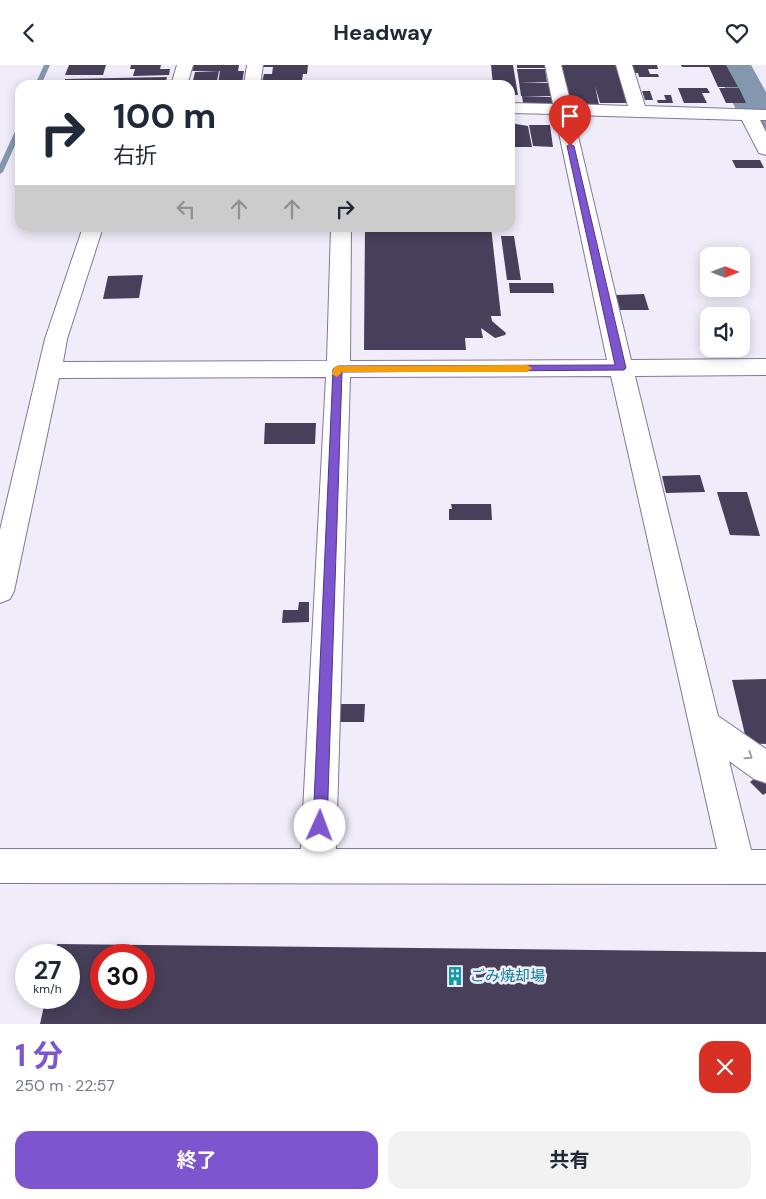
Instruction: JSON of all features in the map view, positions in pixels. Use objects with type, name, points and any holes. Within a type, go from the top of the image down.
[{"type":"street","points":[[180,80],[185,65]]},
{"type":"street","points":[[253,80],[255,65]]},
{"type":"street","points":[[0,866],[752,867],[704,724],[553,65]]},
{"type":"street","points":[[624,65],[638,111]]},
{"type":"street","points":[[515,108],[754,114],[766,149]]},
{"type":"street","points":[[0,591],[56,339],[91,232]]},
{"type":"street","points":[[318,866],[338,369],[341,232]]},
{"type":"street","points":[[49,370],[766,367]]},
{"type":"street","points":[[704,724],[766,768]]},
{"type":"building","points":[[69,65],[106,65],[103,75],[65,75]]},
{"type":"building","points":[[131,65],[161,65],[160,69],[170,69],[169,75],[133,76],[135,69],[130,69]]},
{"type":"building","points":[[194,65],[239,65],[238,71],[244,71],[242,80],[218,80],[220,71],[192,71]]},
{"type":"building","points":[[261,65],[308,65],[307,74],[303,74],[302,80],[262,80],[264,74],[272,74],[273,67],[261,67]]},
{"type":"building","points":[[491,65],[513,65],[518,95],[515,95],[515,80],[492,80]]},
{"type":"building","points":[[517,65],[545,65],[545,68],[517,68]]},
{"type":"building","points":[[562,65],[616,65],[628,103],[600,103],[595,86],[599,105],[570,104]]},
{"type":"building","points":[[632,65],[657,65],[658,69],[648,69],[650,74],[658,74],[659,77],[639,77]]},
{"type":"building","points":[[681,65],[726,65],[738,87],[718,87],[709,67],[682,67]]},
{"type":"building","points":[[517,69],[545,69],[547,82],[519,82]]},
{"type":"building","points":[[219,71],[217,80],[193,80],[195,72]]},
{"type":"building","points":[[167,77],[166,80],[65,79]]},
{"type":"building","points":[[519,82],[548,83],[551,96],[521,96]]},
{"type":"building","points":[[678,88],[707,88],[710,93],[702,93],[707,103],[684,103]]},
{"type":"building","points":[[719,88],[739,88],[746,103],[726,103]]},
{"type":"building","points":[[642,91],[650,91],[653,100],[645,100]]},
{"type":"building","points":[[664,95],[671,95],[673,103],[658,103],[657,100],[666,100]]},
{"type":"building","points":[[522,96],[552,97],[552,103],[523,103]]},
{"type":"building","points":[[515,124],[528,126],[532,147],[515,147]]},
{"type":"building","points":[[529,125],[550,125],[553,147],[533,146]]},
{"type":"building","points":[[732,160],[760,160],[764,168],[736,168]]},
{"type":"building","points":[[365,232],[492,232],[501,316],[491,316],[492,321],[506,333],[505,335],[495,338],[481,328],[483,338],[465,338],[466,350],[364,350]]},
{"type":"building","points":[[501,236],[514,236],[521,280],[507,280]]},
{"type":"building","points":[[143,275],[139,298],[103,299],[108,276]]},
{"type":"building","points":[[509,283],[553,283],[554,293],[510,293]]},
{"type":"building","points":[[644,294],[649,310],[620,310],[616,295]]},
{"type":"building","points":[[265,423],[316,423],[315,444],[264,444]]},
{"type":"building","points":[[700,475],[705,492],[666,493],[662,476]]},
{"type":"building","points":[[717,492],[747,492],[760,536],[730,535]]},
{"type":"building","points":[[451,504],[491,504],[492,520],[449,520],[449,509],[452,509]]},
{"type":"building","points":[[299,602],[309,602],[309,622],[282,623],[283,610],[298,610]]},
{"type":"building","points":[[766,679],[766,744],[747,743],[732,680]]},
{"type":"building","points":[[340,704],[365,704],[364,722],[339,722]]},
{"type":"building","points":[[766,770],[766,793],[763,795],[750,782]]},
{"type":"building","name":"ごみ焼却場","points":[[80,944],[90,944],[90,1009],[155,1009],[155,945],[766,952],[766,1024],[40,1024],[43,1009],[80,1009]]},
{"type":"waterway","points":[[40,80],[47,65]]},
{"type":"waterway","points":[[732,65],[766,129]]},
{"type":"waterway","points":[[0,172],[15,138]]},
{"type":"slow traffic","points":[[337,374],[338,369],[527,368]]},
{"type":"place","name":"ごみ焼却場","points":[[455,976]]},
{"type":"route","points":[[320,826],[338,369],[621,368],[570,146]]}]
